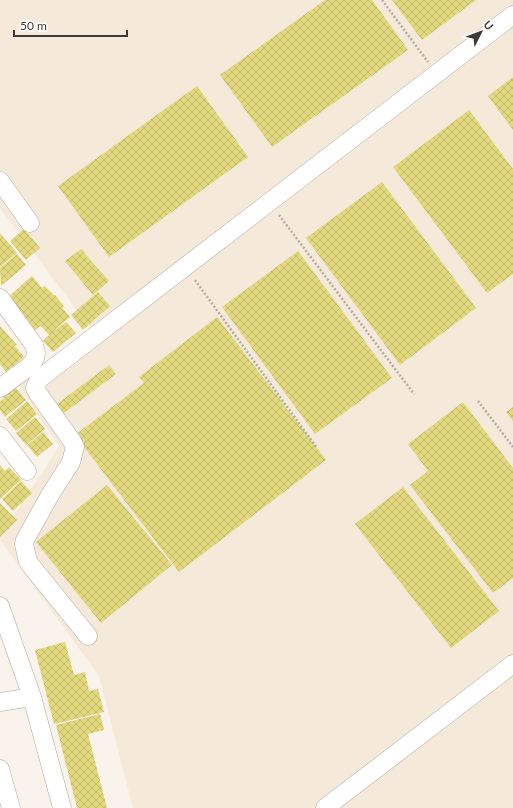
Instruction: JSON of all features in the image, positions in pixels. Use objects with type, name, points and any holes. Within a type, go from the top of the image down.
[{"type":"street","points":[[88,636],[28,562],[24,549],[25,540],[50,495],[71,462],[75,447],[72,440],[37,392],[36,388],[39,379],[513,15]]},
{"type":"street","points":[[0,181],[30,223]]},
{"type":"street","points":[[0,298],[34,345],[36,353],[35,358],[30,365],[0,388]]},
{"type":"street","points":[[0,436],[27,471]]},
{"type":"street","points":[[0,606],[32,697],[62,808]]},
{"type":"street","points":[[325,808],[513,664]]},
{"type":"street","points":[[0,702],[32,697]]},
{"type":"street","points":[[0,769],[11,808]]},
{"type":"path","points":[[382,0],[437,73]]},
{"type":"path","points":[[270,202],[414,394]]},
{"type":"path","points":[[185,266],[317,448]]},
{"type":"path","points":[[478,401],[513,447]]},
{"type":"shaded area","points":[[0,0],[513,0],[513,808],[133,808],[99,676],[0,540],[0,537],[59,446],[18,385],[91,329],[0,208]]},
{"type":"building","points":[[325,0],[372,0],[408,50],[272,147],[220,75]]},
{"type":"building","points":[[392,0],[476,0],[422,40]]},
{"type":"building","points":[[513,77],[513,130],[488,96]]},
{"type":"building","points":[[197,86],[248,157],[109,257],[58,186]]},
{"type":"building","points":[[469,110],[513,169],[513,274],[487,293],[393,167]]},
{"type":"building","points":[[382,182],[476,308],[400,365],[306,238]]},
{"type":"building","points":[[24,229],[40,248],[26,260],[10,241]]},
{"type":"building","points":[[0,233],[17,253],[0,267]]},
{"type":"building","points":[[81,249],[109,281],[93,295],[65,261]]},
{"type":"building","points":[[298,251],[392,378],[315,434],[222,307]]},
{"type":"building","points":[[17,254],[26,265],[1,286],[0,268]]},
{"type":"building","points":[[32,276],[42,288],[45,286],[55,295],[64,306],[62,308],[70,317],[53,331],[66,322],[76,333],[53,352],[43,341],[49,335],[41,326],[34,331],[7,298]]},
{"type":"building","points":[[98,292],[110,306],[83,330],[71,315]]},
{"type":"building","points":[[217,317],[326,460],[179,572],[75,435],[144,383],[139,377]]},
{"type":"building","points":[[0,326],[17,345],[15,346],[24,357],[6,372],[0,364]]},
{"type":"building","points":[[109,365],[116,374],[60,416],[53,407]]},
{"type":"building","points":[[12,383],[26,400],[5,417],[0,410],[0,401],[4,398],[0,392]]},
{"type":"building","points":[[27,401],[37,414],[16,431],[6,419]]},
{"type":"building","points":[[463,402],[513,468],[513,578],[493,593],[410,485],[428,471],[408,444]]},
{"type":"building","points":[[513,407],[513,421],[506,412]]},
{"type":"building","points":[[35,417],[45,429],[26,445],[16,433]]},
{"type":"building","points":[[43,432],[53,444],[37,457],[27,445]]},
{"type":"building","points":[[0,465],[5,471],[9,467],[21,480],[0,499]]},
{"type":"building","points":[[21,481],[32,493],[13,511],[2,499]]},
{"type":"building","points":[[107,485],[172,565],[101,623],[36,542]]},
{"type":"building","points":[[403,487],[499,611],[451,648],[355,524]]},
{"type":"building","points":[[0,503],[17,520],[0,537]]},
{"type":"building","points":[[65,642],[74,675],[85,672],[89,691],[98,689],[104,712],[54,724],[35,650]]},
{"type":"building","points":[[100,714],[104,730],[88,734],[107,808],[77,808],[56,725]]}]
